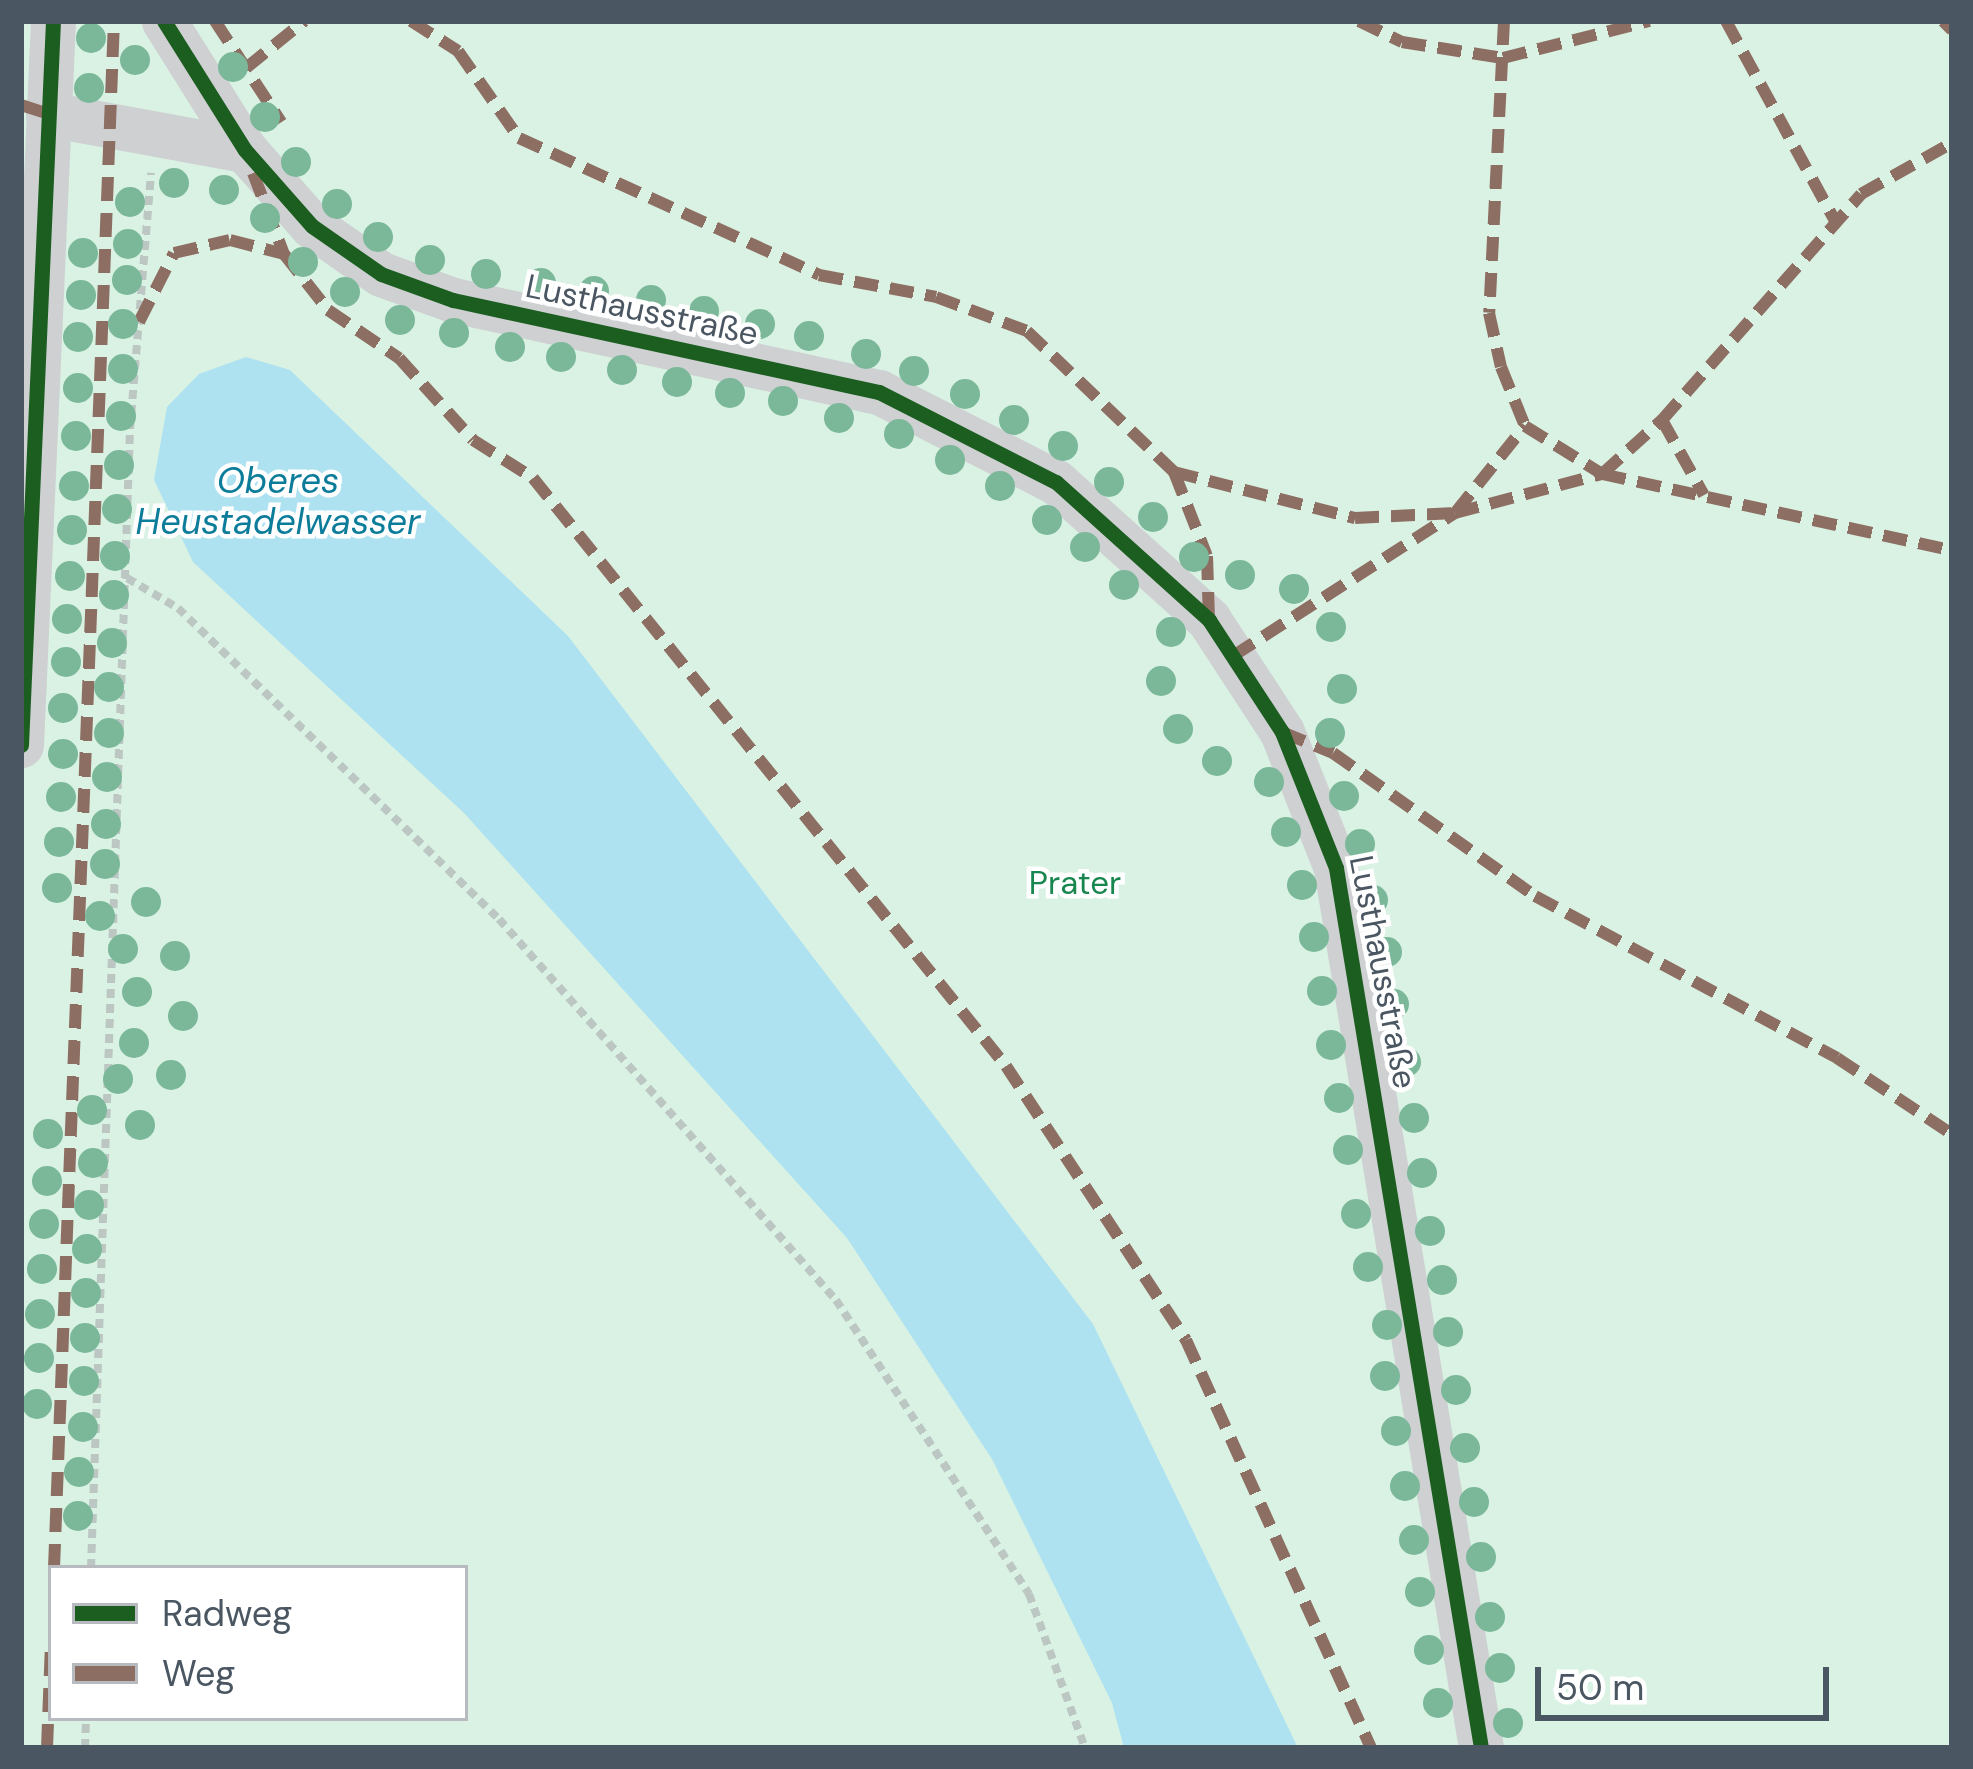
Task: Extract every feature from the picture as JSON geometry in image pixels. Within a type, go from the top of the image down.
[{"type":"street","points":[[21,745],[53,21]]},
{"type":"street","name":"Lusthausstraße","points":[[164,21],[245,150],[312,226],[381,274],[453,300],[879,392],[1056,482],[1209,620],[1282,732],[1336,868],[1481,1748]]},
{"type":"street","points":[[48,114],[245,150]]},
{"type":"path","points":[[91,1565],[127,578],[154,134]]},
{"type":"path","points":[[127,578],[178,608],[500,919],[836,1300],[1029,1594],[1085,1748]]},
{"type":"green space","name":"Prater","points":[[21,21],[1952,21],[1952,1748],[21,1748]]},
{"type":"water","name":"Oberes Heustadelwasser","points":[[246,357],[290,370],[568,636],[1093,1324],[1298,1748],[1124,1748],[1112,1703],[992,1459],[847,1238],[464,813],[193,562],[154,480],[167,407],[199,374]]},
{"type":"marked path","points":[[54,1565],[114,21]]},
{"type":"marked path","points":[[215,21],[281,122]]},
{"type":"marked path","points":[[246,68],[304,21]]},
{"type":"marked path","points":[[411,21],[458,51],[519,138],[819,275],[936,297],[1027,331],[1174,472],[1355,518],[1455,513],[1525,426]]},
{"type":"marked path","points":[[1359,21],[1402,42],[1503,58],[1649,21]]},
{"type":"marked path","points":[[1504,21],[1489,313],[1501,367],[1525,426],[1602,474],[1662,420],[1861,194],[1952,143]]},
{"type":"marked path","points":[[1726,21],[1835,221]]},
{"type":"marked path","points":[[1943,21],[1952,30]]},
{"type":"marked path","points":[[21,105],[48,114]]},
{"type":"marked path","points":[[253,173],[284,254],[328,310],[399,358],[473,440],[533,478],[1006,1066],[1186,1340],[1371,1748]]},
{"type":"marked path","points":[[139,322],[174,253],[230,240],[284,254]]},
{"type":"marked path","points":[[1662,420],[1704,495]]},
{"type":"marked path","points":[[1174,472],[1207,556],[1209,620]]},
{"type":"marked path","points":[[1233,656],[1455,513],[1602,474],[1952,550]]},
{"type":"marked path","points":[[1282,732],[1333,753],[1535,896],[1837,1058],[1952,1134]]},
{"type":"marked path","points":[[47,1748],[48,1721]]},
{"type":"cycle path","points":[[21,745],[53,21]]},
{"type":"cycle path","points":[[164,21],[245,150],[312,226],[381,274],[453,300],[879,392],[1056,482],[1209,620],[1282,732],[1336,868],[1481,1748]]}]
